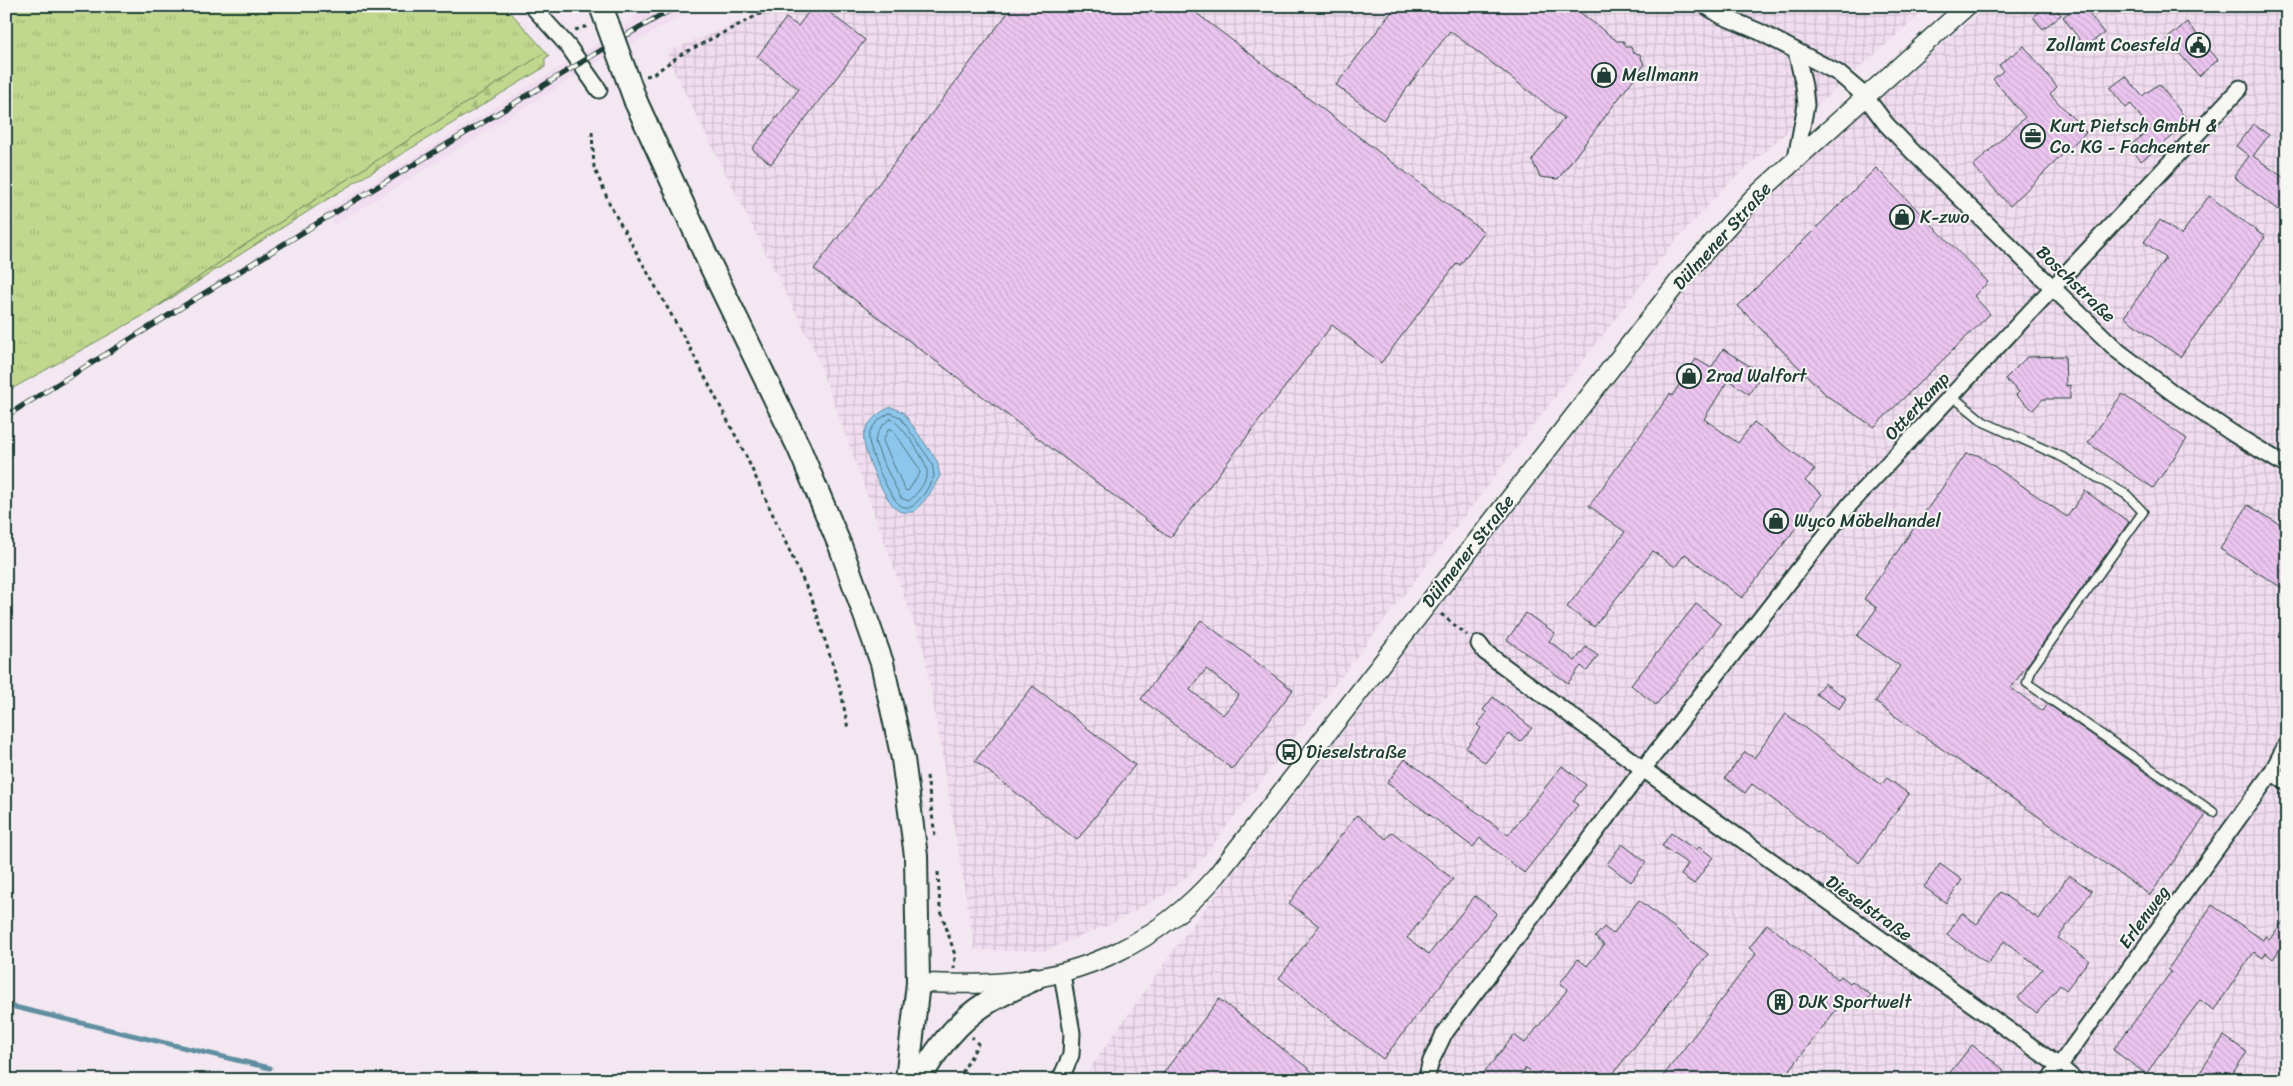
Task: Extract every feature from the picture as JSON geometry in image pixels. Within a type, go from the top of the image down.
[{"type":"main road","points":[[601,6],[636,102],[705,253],[806,465],[841,548],[882,663],[903,759],[916,856],[918,983],[907,1080]]},
{"type":"main road","points":[[919,1080],[947,1038],[961,1024],[985,1003],[1034,979]]},
{"type":"street","points":[[532,6],[568,46],[599,90]]},
{"type":"street","name":"Boschstraße","points":[[1706,6],[1720,15],[1760,32],[1838,73],[1865,96],[1886,124],[2118,351],[2232,433],[2287,466]]},
{"type":"street","name":"Dülmener Straße","points":[[918,983],[993,983],[1062,974],[1102,959],[1141,940],[1179,912],[1207,887],[1682,277],[1753,198],[1967,6]]},
{"type":"street","points":[[1796,51],[1806,105],[1796,158]]},
{"type":"street","name":"Otterkamp","points":[[1643,769],[1850,504],[2240,88]]},
{"type":"street","name":"Dieselstraße","points":[[1479,644],[1485,652],[1643,769],[2059,1066]]},
{"type":"street","name":"Erlenweg","points":[[2059,1066],[2272,772],[2287,743]]},
{"type":"street","points":[[1426,1080],[1431,1061],[1444,1034],[1643,769]]},
{"type":"street","points":[[2272,772],[2287,783]]},
{"type":"street","points":[[1060,1080],[1071,1055],[1072,1033],[1062,974]]},
{"type":"street","points":[[2049,1080],[2059,1066],[2075,1080]]},
{"type":"lane","points":[[1952,396],[1984,422],[2064,458],[2127,495],[2144,512],[2032,668],[2027,683],[2213,812]]},
{"type":"path","points":[[680,55],[775,6]]},
{"type":"path","points":[[592,132],[594,167],[611,207],[691,350],[745,454],[809,594],[830,652],[841,692],[848,729]]},
{"type":"path","points":[[1427,603],[1479,644]]},
{"type":"path","points":[[958,1080],[978,1044],[961,1024]]},
{"type":"shaded area","points":[[641,6],[700,6],[597,63],[335,225],[326,211],[583,53],[631,21]]},
{"type":"shaded area","points":[[778,6],[1929,6],[1726,186],[1671,246],[1191,873],[1164,895],[1111,924],[1044,951],[975,950],[924,650],[814,349],[671,65],[667,52]]},
{"type":"shaded area","points":[[1987,6],[2287,6],[2287,1080],[1082,1080],[1181,940],[1749,209]]},
{"type":"green space","points":[[6,6],[505,6],[546,52],[243,246],[148,313],[6,392]]},
{"type":"green space","points":[[546,52],[549,56],[545,58],[545,67],[326,200],[148,313],[243,246]]},
{"type":"water","points":[[891,407],[903,412],[937,461],[940,476],[929,495],[914,512],[899,511],[887,498],[875,475],[866,451],[864,434],[868,425],[878,414]]},
{"type":"building","points":[[813,6],[821,6],[865,40],[771,164],[752,149],[799,89],[757,57],[786,18],[798,26]]},
{"type":"building","points":[[1013,6],[1187,6],[1484,232],[1460,265],[1457,263],[1381,363],[1332,325],[1170,538],[814,269]]},
{"type":"building","points":[[1396,6],[1572,6],[1617,41],[1623,41],[1626,47],[1631,47],[1633,53],[1640,54],[1644,65],[1558,179],[1540,177],[1532,160],[1564,118],[1450,31],[1383,120],[1336,85]]},
{"type":"building","points":[[2047,6],[2054,6],[2061,15],[2043,29],[2033,17]]},
{"type":"building","points":[[2077,6],[2083,6],[2104,33],[2085,47],[2063,17]]},
{"type":"building","points":[[2187,22],[2218,60],[2199,76],[2167,39]]},
{"type":"building","points":[[2024,46],[2057,87],[2050,94],[2086,132],[2010,206],[1973,166],[2025,117],[1993,79],[2003,71],[1999,65]]},
{"type":"building","points":[[2126,76],[2142,96],[2159,84],[2187,120],[2174,130],[2177,133],[2141,161],[2129,146],[2150,130],[2131,104],[2126,108],[2110,88]]},
{"type":"building","points":[[2253,124],[2269,135],[2253,156],[2287,180],[2287,199],[2278,210],[2234,177],[2249,156],[2236,146]]},
{"type":"building","points":[[1876,168],[1988,282],[1974,296],[1990,314],[1874,427],[1827,396],[1738,306]]},
{"type":"building","points":[[2209,196],[2265,237],[2180,357],[2124,317],[2166,258],[2144,242],[2160,220],[2181,235]]},
{"type":"building","points":[[1723,349],[1762,374],[1749,394],[1728,380],[1704,419],[1738,443],[1754,422],[1815,469],[1805,481],[1822,494],[1742,598],[1685,554],[1675,567],[1653,551],[1594,627],[1567,607],[1625,532],[1589,506],[1670,394],[1672,396],[1696,359],[1711,368]]},
{"type":"building","points":[[2065,356],[2066,386],[2070,385],[2070,399],[2043,399],[2033,410],[2016,395],[2019,392],[2005,379],[2027,357]]},
{"type":"building","points":[[2122,394],[2187,439],[2153,488],[2088,443]]},
{"type":"building","points":[[1966,454],[1978,455],[2067,517],[2085,491],[2129,522],[2011,688],[2043,711],[2048,704],[2206,815],[2150,895],[1875,702],[1900,666],[1857,636],[1877,608],[1864,599]]},
{"type":"building","points":[[2248,505],[2287,529],[2287,591],[2220,549]]},
{"type":"building","points":[[1696,604],[1721,624],[1656,705],[1631,685]]},
{"type":"building","points":[[1526,613],[1555,633],[1549,641],[1575,661],[1586,647],[1598,656],[1587,671],[1581,666],[1568,683],[1507,640]]},
{"type":"building","points":[[1201,620],[1293,690],[1232,769],[1141,699]],"holes":[[[1206,669],[1239,695],[1223,715],[1190,690]]]},
{"type":"building","points":[[1824,683],[1846,698],[1839,709],[1816,694]]},
{"type":"building","points":[[1033,686],[1135,765],[1077,840],[975,761]]},
{"type":"building","points":[[1493,697],[1532,728],[1520,742],[1509,733],[1485,763],[1466,748],[1481,728],[1477,725],[1487,713],[1483,710]]},
{"type":"building","points":[[1786,714],[1881,785],[1887,778],[1909,794],[1859,863],[1752,784],[1745,793],[1725,778],[1745,752],[1754,758]]},
{"type":"building","points":[[1405,759],[1508,835],[1562,766],[1586,785],[1573,801],[1578,805],[1524,873],[1480,838],[1473,847],[1387,783]]},
{"type":"building","points":[[1357,815],[1386,839],[1392,832],[1453,879],[1407,938],[1429,954],[1475,896],[1497,913],[1383,1059],[1279,978],[1319,926],[1289,903]]},
{"type":"building","points":[[1671,833],[1696,850],[1699,847],[1713,857],[1694,884],[1681,875],[1688,864],[1662,846]]},
{"type":"building","points":[[1622,844],[1646,862],[1631,882],[1607,864]]},
{"type":"building","points":[[1940,864],[1962,880],[1946,903],[1924,887]]},
{"type":"building","points":[[2069,875],[2092,891],[2058,938],[2089,960],[2066,990],[2060,985],[2037,1013],[2018,998],[2042,969],[2004,941],[1988,964],[1947,935],[1962,913],[1977,924],[2000,892],[2039,919]]},
{"type":"building","points":[[1639,900],[1708,954],[1608,1080],[1541,1080],[1526,1068],[1517,1080],[1478,1080],[1514,1035],[1525,1043],[1568,989],[1560,983],[1578,959],[1587,966],[1604,945],[1595,937],[1604,927],[1613,934]]},
{"type":"building","points":[[2212,905],[2263,940],[2265,936],[2270,939],[2287,916],[2287,939],[2273,959],[2266,953],[2263,958],[2254,952],[2214,1010],[2200,1000],[2146,1074],[2113,1050],[2171,972],[2168,969]]},
{"type":"building","name":"DJK Sportwelt","points":[[1767,924],[1838,979],[1841,976],[1850,983],[1852,981],[1871,995],[1859,1010],[1849,1002],[1846,1005],[1842,1002],[1782,1080],[1660,1080],[1756,954],[1749,948]]},
{"type":"building","points":[[1219,999],[1323,1080],[1158,1080]]},
{"type":"building","points":[[2224,1036],[2247,1052],[2228,1080],[2195,1080]]},
{"type":"building","points":[[1972,1045],[2003,1069],[2003,1080],[1944,1080]]},
{"type":"waterway","points":[[6,1005],[270,1068]]},
{"type":"railway","points":[[6,416],[321,221],[677,6]]},
{"type":"place","name":"Zollamt Coesfeld","points":[[2198,45]]},
{"type":"place","name":"Mellmann","points":[[1604,75]]},
{"type":"place","name":"Kurt Pietsch GmbH & Co. KG - Fachcenter","points":[[2033,136]]},
{"type":"place","name":"K-zwo","points":[[1902,217]]},
{"type":"place","name":"2rad Walfort","points":[[1689,376]]},
{"type":"place","name":"Wyco Möbelhandel","points":[[1776,521]]},
{"type":"place","name":"Dieselstraße","points":[[1289,752]]},
{"type":"place","name":"DJK Sportwelt","points":[[1780,1002]]}]
